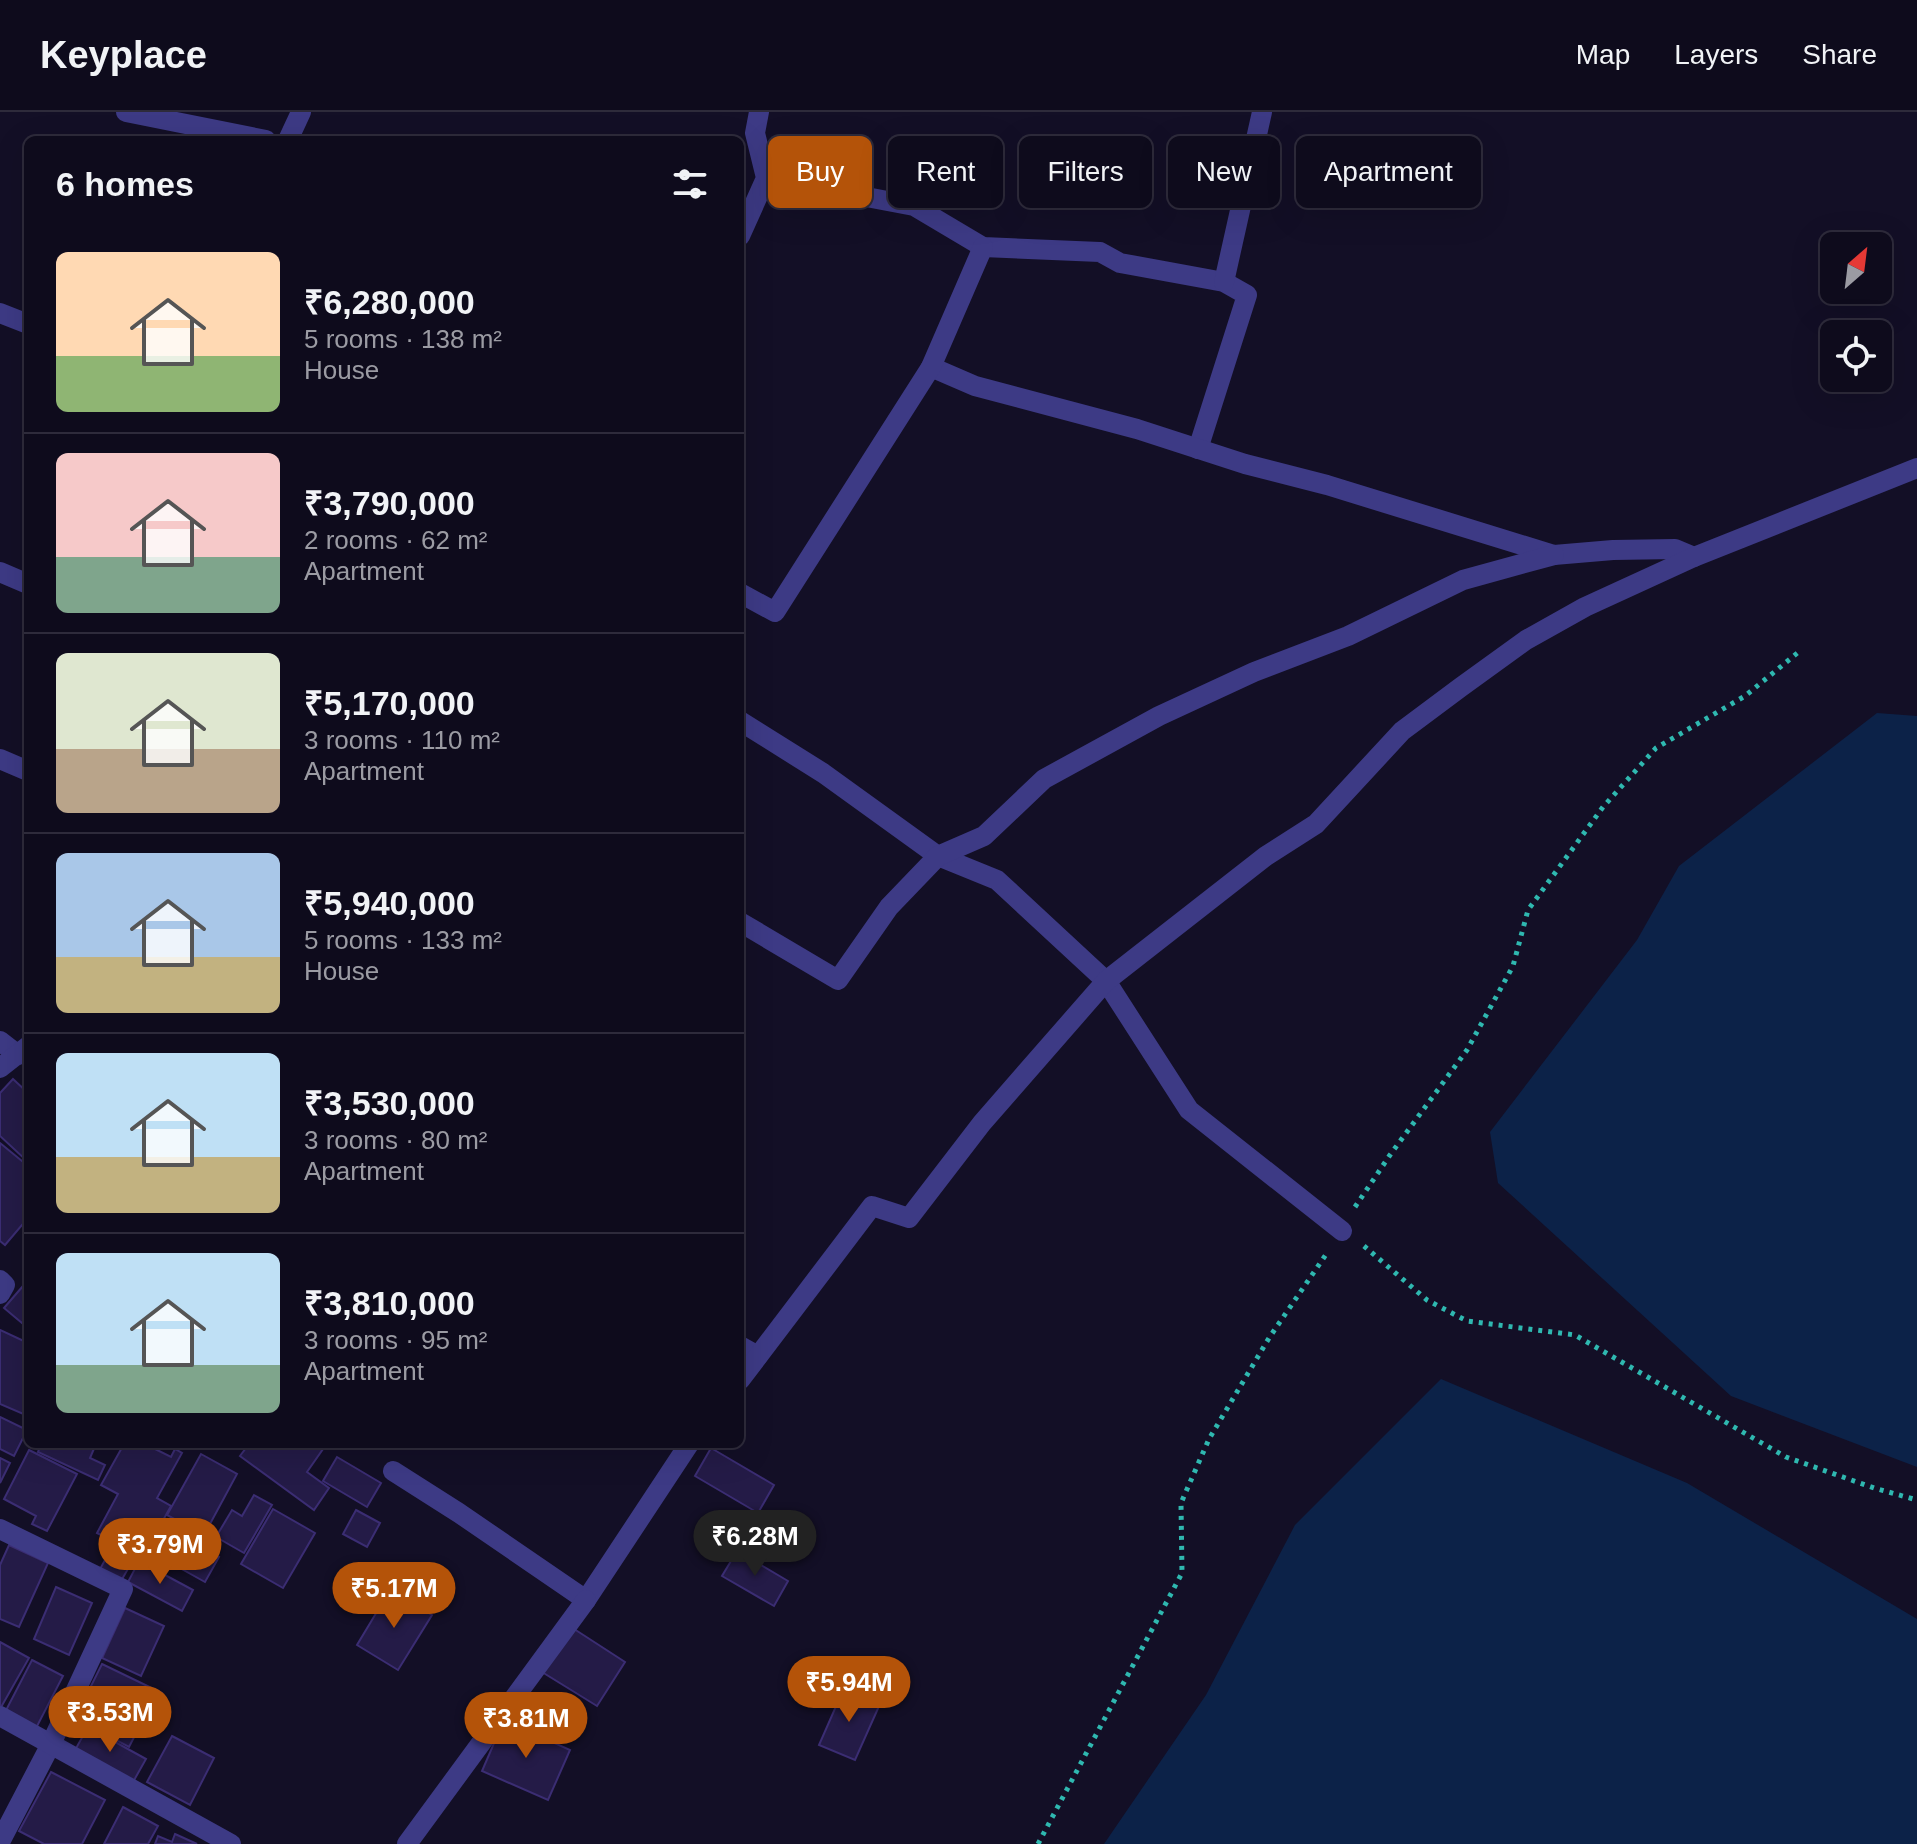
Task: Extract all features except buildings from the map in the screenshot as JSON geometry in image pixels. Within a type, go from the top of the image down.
[{"type":"street","points":[[126,112],[246,136]]},
{"type":"street","points":[[290,136],[301,112]]},
{"type":"street","points":[[744,227],[766,178],[755,133],[759,112]]},
{"type":"street","points":[[1224,282],[1262,112]]},
{"type":"street","points":[[766,178],[914,206],[983,247],[1100,252],[1120,263],[1224,282],[1247,295],[1198,449]]},
{"type":"street","points":[[744,595],[775,612],[931,367],[983,247]]},
{"type":"street","points":[[0,313],[24,322]]},
{"type":"street","points":[[931,367],[975,386],[1137,429],[1554,555]]},
{"type":"street","points":[[744,1375],[872,1206],[909,1218],[982,1123],[1106,981],[1266,856],[1316,824],[1402,731],[1526,640],[1585,607],[1694,557],[1917,468]]},
{"type":"street","points":[[744,924],[838,980],[889,907],[938,856],[984,836],[1044,779],[1159,716],[1254,672],[1348,636],[1463,580],[1554,555],[1675,549],[1694,557]]},
{"type":"street","points":[[0,572],[24,582]]},
{"type":"street","points":[[744,724],[823,773],[938,856],[997,880],[1106,981],[1189,1110],[1342,1231]]},
{"type":"street","points":[[0,759],[24,769]]},
{"type":"street","points":[[0,1041],[23,1050]]},
{"type":"street","points":[[0,1068],[23,1050]]},
{"type":"street","points":[[0,1280],[5,1285],[0,1294]]},
{"type":"street","points":[[744,1348],[758,1356]]},
{"type":"street","points":[[407,1844],[586,1600],[686,1448]]},
{"type":"street","points":[[393,1471],[586,1600]]},
{"type":"street","points":[[0,1529],[123,1589],[51,1744],[0,1842]]},
{"type":"street","points":[[0,1716],[231,1844]]},
{"type":"path","points":[[1038,1844],[1182,1573],[1181,1503],[1209,1439],[1269,1338],[1342,1231],[1374,1177],[1467,1050],[1513,966],[1528,910],[1603,807],[1656,748],[1745,696],[1801,650]]},
{"type":"path","points":[[1342,1231],[1383,1260],[1427,1300],[1467,1321],[1575,1335],[1786,1457],[1917,1500]]},
{"type":"water","points":[[1877,713],[1917,716],[1917,1467],[1731,1396],[1498,1183],[1490,1132],[1637,940],[1679,866]]},
{"type":"water","points":[[1441,1379],[1687,1483],[1917,1619],[1917,1844],[1104,1844],[1206,1695],[1295,1525]]}]
